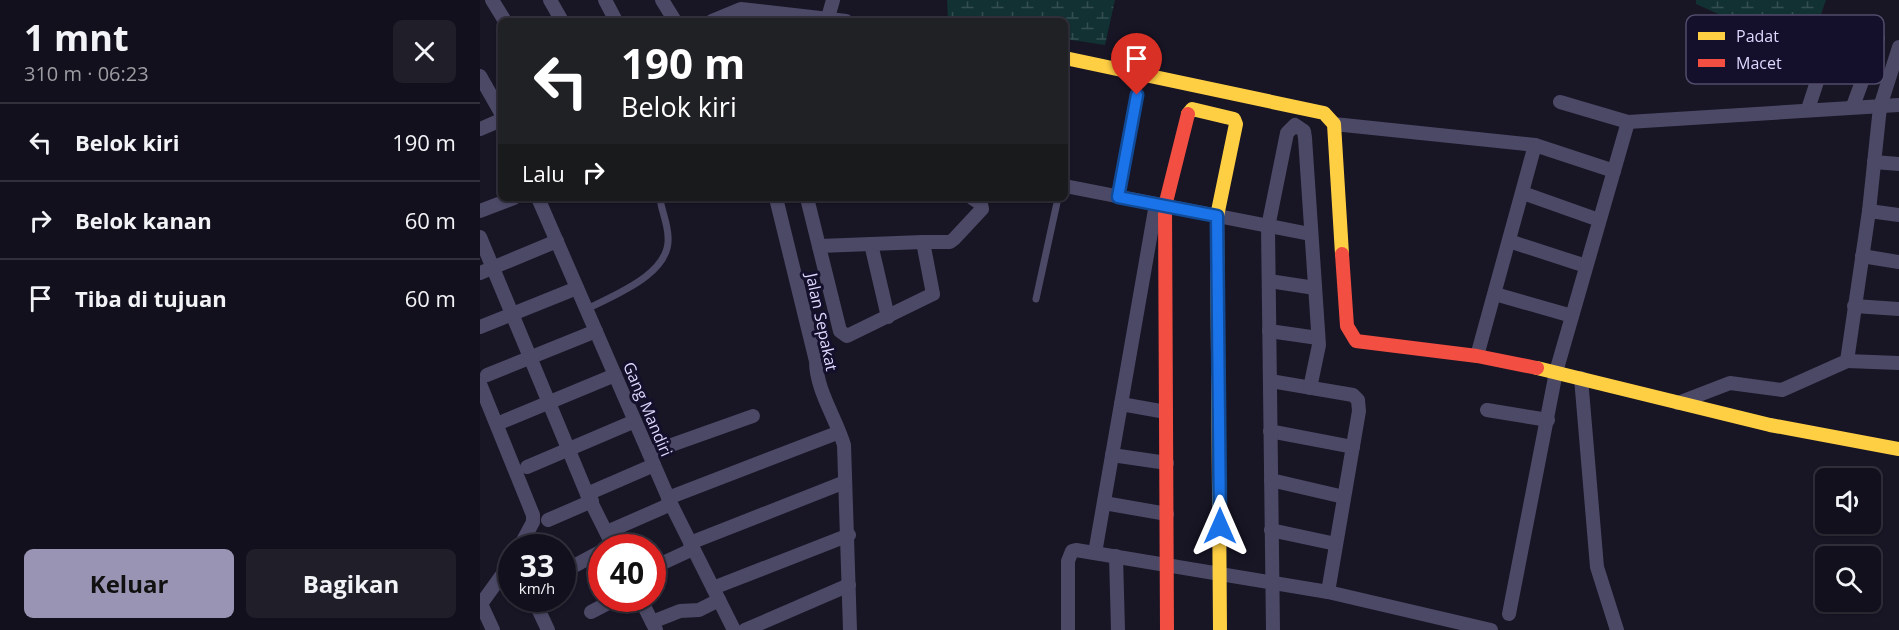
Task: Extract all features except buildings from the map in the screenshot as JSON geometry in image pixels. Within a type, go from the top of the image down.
[{"type":"street","points":[[492,0],[503,18]]},
{"type":"street","points":[[550,0],[560,18]]},
{"type":"street","points":[[604,0],[614,18]]},
{"type":"street","points":[[662,0],[673,18]]},
{"type":"street","points":[[827,18],[833,0]]},
{"type":"street","points":[[719,18],[735,11],[806,18]]},
{"type":"street","points":[[1847,361],[1869,211],[1880,106],[1899,47]]},
{"type":"street","points":[[1068,59],[1324,113],[1334,124],[1350,334],[1356,341],[1477,356],[1556,372],[1770,425],[1899,449]]},
{"type":"street","points":[[480,76],[498,108]]},
{"type":"street","points":[[1808,109],[1816,84]]},
{"type":"street","points":[[1853,106],[1861,84]]},
{"type":"street","points":[[1560,102],[1628,122],[1853,106],[1899,105]]},
{"type":"street","points":[[1095,553],[1121,404],[1161,205],[1188,113],[1196,109],[1234,119],[1236,124],[1217,216],[1220,630]]},
{"type":"street","points":[[480,129],[498,121]]},
{"type":"street","points":[[1509,614],[1556,372],[1628,122]]},
{"type":"street","points":[[1334,124],[1535,145],[1614,171]]},
{"type":"street","points":[[1273,630],[1268,226],[1287,133],[1295,125],[1304,131],[1305,138],[1318,338],[1310,387]]},
{"type":"street","points":[[1477,356],[1535,145]]},
{"type":"street","points":[[1874,162],[1899,164]]},
{"type":"street","points":[[1068,187],[1310,234]]},
{"type":"street","points":[[1522,193],[1599,220]]},
{"type":"street","points":[[480,211],[506,201]]},
{"type":"street","name":"Gang Mandiri","points":[[539,201],[670,501],[734,630]]},
{"type":"street","name":"Jalan Sepakat","points":[[777,201],[816,361],[817,380],[833,414],[837,433],[844,445],[849,535],[850,630]]},
{"type":"street","points":[[808,201],[843,335],[847,336],[933,294],[923,242]]},
{"type":"street","points":[[819,246],[950,242],[982,209],[981,204],[976,201]]},
{"type":"street","points":[[1161,205],[1167,463],[1167,630]]},
{"type":"street","points":[[1869,211],[1899,215]]},
{"type":"street","points":[[480,237],[486,270],[512,313],[590,498],[607,532],[670,501],[837,433]]},
{"type":"street","points":[[486,270],[557,241]]},
{"type":"street","points":[[1509,241],[1586,266]]},
{"type":"street","points":[[871,244],[888,316]]},
{"type":"street","points":[[1862,256],[1899,262]]},
{"type":"street","points":[[1269,281],[1315,288]]},
{"type":"street","points":[[480,327],[577,288]]},
{"type":"street","points":[[1495,294],[1572,316]]},
{"type":"street","points":[[1854,306],[1899,309]]},
{"type":"street","points":[[527,534],[533,522],[530,505],[484,379],[596,331]]},
{"type":"street","points":[[1269,331],[1318,338]]},
{"type":"street","points":[[1678,403],[1730,383],[1782,390],[1847,361],[1899,363]]},
{"type":"street","points":[[504,421],[615,375]]},
{"type":"street","points":[[1581,378],[1597,567],[1617,630]]},
{"type":"street","points":[[1270,381],[1353,395],[1358,400],[1359,411],[1328,592]]},
{"type":"street","points":[[1121,404],[1166,412]]},
{"type":"street","points":[[1487,410],[1548,420]]},
{"type":"street","points":[[548,520],[590,498],[651,459],[753,416]]},
{"type":"street","points":[[527,467],[635,421]]},
{"type":"street","points":[[1270,431],[1353,447]]},
{"type":"street","points":[[1112,455],[1167,463]]},
{"type":"street","points":[[1271,480],[1344,496]]},
{"type":"street","points":[[666,560],[692,546],[845,482]]},
{"type":"street","points":[[1104,503],[1167,514]]},
{"type":"street","points":[[1272,530],[1336,544]]},
{"type":"street","points":[[647,612],[654,626],[680,611],[699,610],[716,594],[849,535]]},
{"type":"street","points":[[1068,630],[1070,555],[1076,550],[1328,592],[1491,630]]},
{"type":"street","points":[[1116,556],[1118,630]]},
{"type":"street","points":[[493,630],[480,604],[498,580]]},
{"type":"street","points":[[745,630],[849,585]]},
{"type":"street","points":[[540,612],[548,630]]},
{"type":"lane","points":[[1118,197],[1137,95]]},
{"type":"lane","points":[[1036,299],[1057,201]]},
{"type":"lane","points":[[587,309],[643,280],[658,264],[666,251],[669,238],[661,204]]},
{"type":"green space","points":[[947,0],[1115,0],[1105,45],[1068,39],[1068,18],[948,18]]},
{"type":"green space","points":[[1696,0],[1826,0],[1821,15],[1720,15],[1696,4]]},
{"type":"traffic: slow","points":[[1068,59],[1324,113],[1334,124],[1342,254]]},
{"type":"traffic: slow","points":[[1188,114],[1192,109],[1234,119],[1236,124],[1217,216],[1220,630]]},
{"type":"traffic: slow","points":[[1537,368],[1770,425],[1899,449]]},
{"type":"traffic: jam","points":[[1167,630],[1165,206],[1188,114]]},
{"type":"traffic: jam","points":[[1342,254],[1347,326],[1356,341],[1477,356],[1537,368]]},
{"type":"route","points":[[1137,95],[1118,197],[1217,216],[1220,526]]}]
